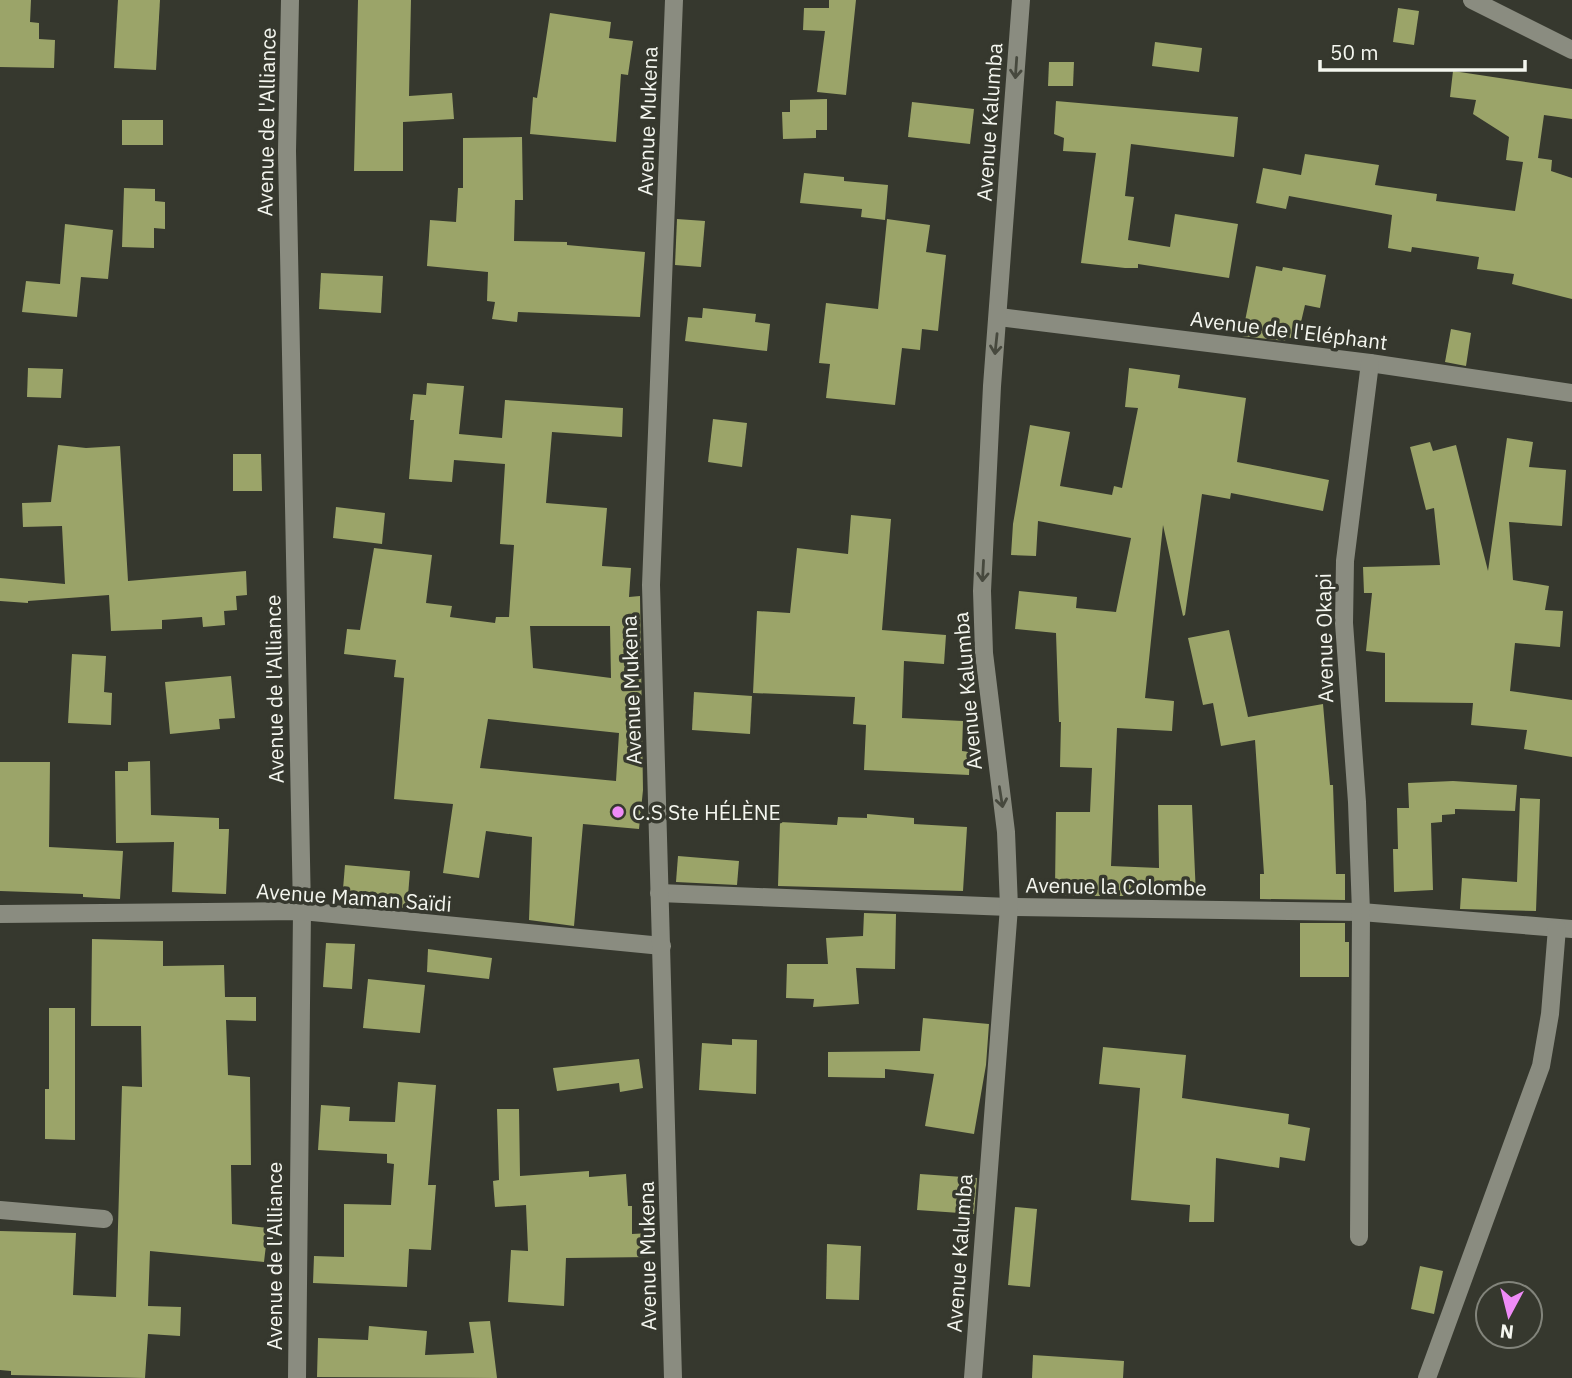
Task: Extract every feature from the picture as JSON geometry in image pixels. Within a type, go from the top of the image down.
[{"type":"street","name":"Avenue de l'Alliance","points":[[290,0],[287,151],[302,911],[297,1378]]},
{"type":"street","name":"Avenue Mukena","points":[[673,1378],[651,585],[674,0]]},
{"type":"street","name":"Avenue Kalumba","points":[[973,1378],[1009,907],[1006,832],[982,617],[992,386],[1021,0]]},
{"type":"street","points":[[1472,0],[1572,50]]},
{"type":"street","name":"Avenue de l'Eléphant","points":[[999,317],[1370,363],[1572,393]]},
{"type":"street","name":"Avenue Okapi","points":[[1359,1237],[1361,912],[1357,802],[1346,677],[1344,611],[1345,561],[1370,363]]},
{"type":"street","name":"Avenue la Colombe","points":[[659,893],[1009,907],[1361,912],[1564,928]]},
{"type":"street","name":"Avenue Maman Saïdi","points":[[0,914],[302,911],[662,946]]},
{"type":"street","points":[[1427,1378],[1541,1066],[1564,928]]},
{"type":"street","points":[[0,1210],[104,1219]]},
{"type":"building","points":[[0,0],[31,0],[30,22],[39,23],[39,39],[55,40],[54,68],[0,67]]},
{"type":"building","points":[[118,0],[160,0],[156,70],[114,68]]},
{"type":"building","points":[[358,0],[411,0],[409,96],[452,93],[454,119],[403,122],[403,171],[354,171]]},
{"type":"building","points":[[829,0],[856,0],[846,95],[817,92],[825,31],[803,30],[804,8],[829,8]]},
{"type":"building","points":[[1398,8],[1419,11],[1414,45],[1393,42]]},
{"type":"building","points":[[550,13],[611,22],[609,38],[633,41],[628,75],[621,74],[616,142],[530,134],[533,97],[537,98]]},
{"type":"building","points":[[1155,42],[1202,48],[1199,72],[1152,66]]},
{"type":"building","points":[[1049,62],[1074,62],[1073,86],[1048,86]]},
{"type":"building","points":[[1453,71],[1572,89],[1572,119],[1544,115],[1538,158],[1552,160],[1551,171],[1572,178],[1572,299],[1512,284],[1514,274],[1477,269],[1479,257],[1412,247],[1411,252],[1388,248],[1392,215],[1289,196],[1286,209],[1256,203],[1263,168],[1301,175],[1305,154],[1379,165],[1375,185],[1437,194],[1436,201],[1515,211],[1523,162],[1506,160],[1509,137],[1473,114],[1476,100],[1450,97]]},
{"type":"building","points":[[827,99],[827,130],[816,130],[816,138],[783,139],[782,112],[790,112],[790,100]]},
{"type":"building","points":[[1056,101],[1238,117],[1234,157],[1131,144],[1125,196],[1134,197],[1128,240],[1170,247],[1175,214],[1238,224],[1229,278],[1138,264],[1138,268],[1125,268],[1081,263],[1096,153],[1063,151],[1064,138],[1054,134]]},
{"type":"building","points":[[912,102],[974,109],[970,144],[908,137]]},
{"type":"building","points":[[122,120],[163,120],[163,145],[122,145]]},
{"type":"building","points":[[522,137],[523,200],[515,200],[514,241],[567,242],[567,245],[645,252],[640,317],[518,312],[517,322],[492,319],[495,302],[487,301],[488,272],[427,266],[430,220],[456,222],[458,188],[463,188],[463,138]]},
{"type":"building","points":[[804,173],[844,177],[844,181],[888,185],[885,220],[861,217],[862,209],[800,203]]},
{"type":"building","points":[[124,188],[155,189],[155,201],[165,202],[165,229],[154,228],[154,248],[122,247]]},
{"type":"building","points":[[677,219],[705,221],[701,267],[675,265]]},
{"type":"building","points":[[887,219],[930,225],[926,252],[946,255],[938,331],[922,329],[920,350],[902,348],[895,405],[826,398],[830,364],[819,363],[826,303],[878,309]]},
{"type":"building","points":[[65,224],[113,230],[108,279],[81,277],[77,317],[22,312],[26,281],[60,284]]},
{"type":"building","points":[[1256,266],[1282,271],[1283,267],[1326,275],[1320,308],[1305,305],[1297,339],[1286,337],[1285,341],[1242,336]]},
{"type":"building","points":[[321,273],[383,276],[381,313],[319,309]]},
{"type":"building","points":[[703,308],[756,314],[755,322],[770,324],[767,351],[685,341],[688,317],[702,318]]},
{"type":"building","points":[[1451,329],[1471,333],[1466,366],[1445,362]]},
{"type":"building","points":[[28,368],[63,369],[61,398],[27,397]]},
{"type":"building","points":[[1129,368],[1180,375],[1178,388],[1246,398],[1237,462],[1329,480],[1323,511],[1231,493],[1230,499],[1202,494],[1183,616],[1163,525],[1145,698],[1174,701],[1172,731],[1117,728],[1111,866],[1159,868],[1158,805],[1192,805],[1196,896],[1061,896],[1060,887],[1055,887],[1056,812],[1090,812],[1092,768],[1060,767],[1061,722],[1056,633],[1015,629],[1019,591],[1077,597],[1076,608],[1116,612],[1131,538],[1038,521],[1036,556],[1011,555],[1013,524],[1030,425],[1070,432],[1060,486],[1112,495],[1114,486],[1122,488],[1138,408],[1125,407]]},
{"type":"building","points":[[427,383],[464,386],[459,434],[502,438],[505,400],[623,408],[622,437],[552,432],[546,503],[607,508],[602,566],[631,568],[629,597],[640,596],[643,790],[639,829],[583,824],[574,926],[529,920],[532,837],[486,831],[479,878],[443,873],[453,804],[394,799],[404,678],[394,677],[396,660],[344,654],[347,629],[360,630],[374,548],[432,555],[426,603],[452,606],[450,617],[495,623],[496,617],[509,617],[514,545],[500,544],[505,464],[454,460],[452,482],[409,479],[414,420],[410,420],[413,394],[426,395]],"holes":[[[530,626],[610,626],[611,678],[533,668]],[[488,719],[619,733],[616,781],[480,768]]]},
{"type":"building","points":[[713,419],[747,423],[742,467],[708,462]]},
{"type":"building","points":[[1507,438],[1533,442],[1529,467],[1566,470],[1562,526],[1509,522],[1513,580],[1549,586],[1545,610],[1563,611],[1560,647],[1515,643],[1510,691],[1572,700],[1572,757],[1524,749],[1527,730],[1471,725],[1473,703],[1385,702],[1385,653],[1366,651],[1372,593],[1364,593],[1363,567],[1440,565],[1434,508],[1426,510],[1410,447],[1430,442],[1433,451],[1456,445],[1488,571]]},
{"type":"building","points":[[58,445],[86,448],[120,446],[128,581],[246,571],[247,595],[236,596],[237,610],[224,611],[225,625],[203,627],[202,617],[162,620],[162,629],[111,631],[109,595],[28,603],[0,601],[0,578],[65,584],[62,526],[23,527],[22,503],[51,502]]},
{"type":"building","points":[[233,454],[261,454],[262,491],[233,491]]},
{"type":"building","points":[[336,507],[385,513],[382,544],[333,538]]},
{"type":"building","points":[[851,515],[891,519],[882,630],[946,635],[944,664],[904,661],[902,718],[963,721],[962,751],[970,752],[969,775],[864,770],[866,725],[853,724],[855,697],[753,693],[757,611],[790,613],[797,548],[848,554]]},
{"type":"building","points":[[1229,630],[1248,717],[1323,704],[1330,785],[1333,785],[1336,874],[1345,874],[1345,900],[1260,899],[1260,874],[1264,874],[1255,740],[1221,746],[1213,703],[1203,705],[1188,638]]},
{"type":"building","points":[[72,654],[106,656],[104,692],[112,693],[111,725],[68,723]]},
{"type":"building","points":[[231,676],[235,718],[219,719],[220,729],[170,734],[165,682]]},
{"type":"building","points":[[694,692],[752,696],[750,734],[692,730]]},
{"type":"building","points":[[150,761],[151,815],[219,818],[219,829],[229,829],[226,894],[172,892],[174,842],[116,843],[115,771],[128,771],[128,762]]},
{"type":"building","points":[[0,762],[50,762],[49,847],[123,851],[120,899],[83,897],[83,894],[0,891]]},
{"type":"building","points":[[1453,781],[1517,785],[1515,811],[1455,809],[1455,814],[1442,815],[1442,822],[1431,823],[1433,890],[1394,892],[1393,849],[1398,849],[1397,808],[1409,808],[1408,783]]},
{"type":"building","points":[[1520,798],[1540,799],[1536,911],[1460,909],[1462,878],[1517,882]]},
{"type":"building","points":[[867,814],[914,818],[914,824],[967,827],[963,891],[778,886],[780,822],[837,825],[838,817],[867,818]]},
{"type":"building","points":[[678,856],[739,861],[737,885],[676,882]]},
{"type":"building","points":[[345,865],[410,871],[407,908],[342,901]]},
{"type":"building","points":[[864,913],[896,914],[895,969],[856,968],[859,1004],[813,1007],[814,999],[786,998],[787,964],[828,964],[826,938],[863,936]]},
{"type":"building","points":[[1300,923],[1345,923],[1345,942],[1349,942],[1349,977],[1300,977]]},
{"type":"building","points":[[92,939],[163,941],[163,966],[224,965],[225,997],[256,997],[256,1021],[226,1020],[228,1075],[250,1077],[251,1165],[231,1165],[232,1224],[268,1228],[264,1262],[150,1251],[148,1306],[181,1307],[180,1336],[148,1334],[145,1378],[11,1375],[11,1371],[0,1370],[0,1231],[76,1233],[73,1295],[116,1297],[122,1086],[142,1087],[141,1026],[91,1026]]},
{"type":"building","points":[[326,943],[355,944],[352,989],[323,987]]},
{"type":"building","points":[[428,949],[492,958],[489,979],[427,972]]},
{"type":"building","points":[[368,979],[425,985],[420,1033],[363,1028]]},
{"type":"building","points":[[49,1008],[75,1008],[75,1140],[45,1139],[45,1089],[49,1089]]},
{"type":"building","points":[[923,1018],[989,1024],[986,1065],[974,1134],[925,1126],[934,1074],[885,1069],[885,1078],[828,1077],[828,1052],[920,1051]]},
{"type":"building","points":[[732,1039],[757,1040],[756,1094],[699,1090],[702,1043],[732,1045]]},
{"type":"building","points":[[1103,1047],[1186,1055],[1182,1098],[1289,1114],[1288,1124],[1310,1128],[1305,1161],[1280,1157],[1279,1168],[1216,1158],[1214,1222],[1189,1222],[1190,1205],[1131,1200],[1140,1088],[1099,1084]]},
{"type":"building","points":[[639,1059],[643,1088],[620,1092],[619,1083],[557,1091],[553,1068]]},
{"type":"building","points":[[398,1082],[436,1085],[428,1185],[436,1185],[431,1250],[409,1249],[407,1287],[313,1283],[314,1256],[344,1257],[344,1204],[391,1205],[394,1164],[387,1163],[387,1154],[318,1150],[321,1105],[350,1107],[349,1121],[395,1122]]},
{"type":"building","points":[[497,1109],[519,1109],[520,1176],[589,1171],[589,1177],[626,1174],[628,1206],[632,1206],[632,1234],[651,1233],[651,1257],[566,1258],[564,1306],[508,1302],[511,1250],[528,1251],[526,1205],[495,1207],[493,1181],[499,1180]]},
{"type":"building","points":[[920,1174],[977,1178],[974,1214],[917,1210]]},
{"type":"building","points":[[1015,1207],[1037,1209],[1030,1287],[1008,1285]]},
{"type":"building","points":[[827,1244],[861,1246],[859,1300],[826,1299]]},
{"type":"building","points":[[1420,1266],[1443,1271],[1434,1314],[1411,1309]]},
{"type":"building","points":[[490,1321],[497,1378],[317,1377],[318,1338],[368,1340],[369,1326],[427,1331],[425,1355],[474,1353],[469,1322]]},
{"type":"building","points":[[1033,1355],[1124,1361],[1123,1378],[1032,1378]]},
{"type":"place","name":"C.S Ste HÉLÈNE","points":[[618,812]]}]
